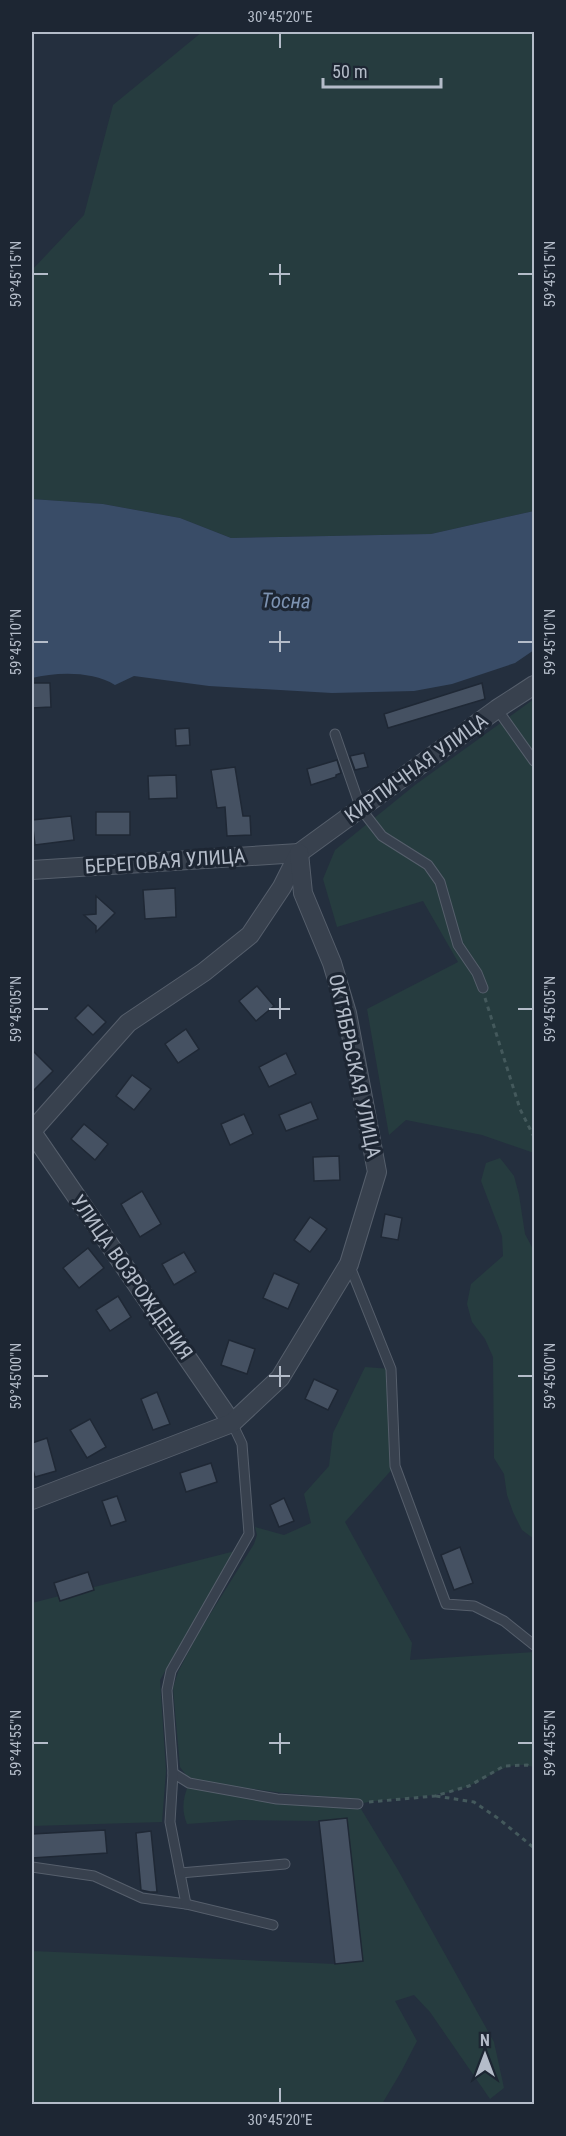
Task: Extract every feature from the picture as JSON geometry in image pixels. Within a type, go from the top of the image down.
[{"type":"street","name":"КИРПИЧНАЯ УЛИЦА","points":[[299,853],[497,709],[534,685]]},
{"type":"street","name":"БЕРЕГОВАЯ УЛИЦА","points":[[32,870],[299,853]]},
{"type":"street","points":[[32,1131],[128,1023],[204,972],[250,935],[282,887],[299,853]]},
{"type":"street","name":"ОКТЯБРЬСКАЯ УЛИЦА","points":[[32,1500],[232,1423],[280,1378],[349,1264],[378,1172],[346,1013],[332,963],[303,893],[299,853]]},
{"type":"street","name":"УЛИЦА ВОЗРОЖДЕНИЯ","points":[[32,1131],[232,1423]]},
{"type":"lane","points":[[497,709],[534,761]]},
{"type":"lane","points":[[335,734],[361,809],[382,836],[428,865],[440,882],[458,945],[477,973],[483,988]]},
{"type":"lane","points":[[349,1264],[391,1369],[395,1466],[446,1604],[474,1606],[504,1621],[534,1645]]},
{"type":"lane","points":[[186,1904],[170,1822],[173,1773],[166,1690],[171,1671],[249,1534],[242,1444],[232,1423]]},
{"type":"lane","points":[[173,1773],[189,1783],[277,1798],[358,1804]]},
{"type":"lane","points":[[180,1873],[285,1864]]},
{"type":"lane","points":[[32,1867],[94,1876],[142,1898],[186,1904],[273,1925]]},
{"type":"path","points":[[483,988],[485,1002],[520,1109],[534,1137]]},
{"type":"path","points":[[358,1804],[435,1796],[469,1786],[504,1766],[534,1767]]},
{"type":"path","points":[[435,1796],[474,1802],[534,1848]]},
{"type":"green space","points":[[202,32],[534,32],[534,511],[431,534],[231,538],[180,518],[103,504],[32,499],[32,270],[84,215],[113,105]]},
{"type":"green space","points":[[534,699],[534,1153],[482,1135],[406,1120],[389,1135],[367,1009],[458,962],[423,901],[337,927],[323,879],[335,850],[415,785]]},
{"type":"green space","points":[[500,1158],[514,1176],[525,1234],[534,1251],[534,1539],[522,1530],[513,1512],[507,1495],[504,1474],[494,1458],[493,1357],[485,1339],[472,1322],[467,1304],[471,1284],[503,1256],[502,1236],[481,1181],[486,1163]]},
{"type":"green space","points":[[365,1367],[391,1369],[395,1466],[345,1522],[412,1643],[410,1660],[534,1652],[534,1767],[515,1765],[507,1767],[469,1786],[442,1794],[358,1804],[398,1870],[494,2042],[504,2088],[490,2099],[430,2012],[414,1995],[395,2001],[417,2041],[382,2104],[32,2104],[32,1951],[335,1964],[363,1961],[347,1818],[319,1821],[240,1820],[187,1824],[183,1808],[189,1783],[277,1799],[357,1803],[355,1799],[283,1793],[197,1781],[186,1775],[180,1767],[173,1688],[178,1672],[199,1632],[254,1544],[257,1535],[255,1527],[284,1535],[311,1523],[304,1494],[329,1466],[333,1433]]},
{"type":"green space","points":[[235,1551],[160,1680],[166,1771],[162,1822],[32,1826],[32,1603]]},
{"type":"water","name":"Тосна","points":[[32,499],[103,504],[180,518],[231,538],[431,534],[534,511],[534,650],[515,663],[452,684],[414,691],[332,693],[209,686],[134,676],[115,685],[96,677],[74,674],[32,678]]},
{"type":"building","points":[[32,683],[50,683],[51,707],[32,708]]},
{"type":"building","points":[[482,683],[485,699],[388,728],[384,714]]},
{"type":"building","points":[[189,728],[190,745],[176,746],[175,729]]},
{"type":"building","points":[[364,753],[368,767],[355,770],[350,756]]},
{"type":"building","points":[[337,760],[341,773],[336,777],[311,785],[307,769]]},
{"type":"building","points":[[235,767],[243,816],[250,816],[251,835],[227,836],[225,807],[217,808],[211,770]]},
{"type":"building","points":[[176,775],[177,798],[149,799],[148,776]]},
{"type":"building","points":[[96,812],[130,812],[130,835],[96,835]]},
{"type":"building","points":[[71,816],[74,840],[35,845],[32,820]]},
{"type":"building","points":[[175,888],[176,917],[145,919],[143,890]]},
{"type":"building","points":[[96,896],[115,913],[96,932],[96,926],[84,915],[96,914]]},
{"type":"building","points":[[257,986],[274,1006],[256,1021],[239,1001]]},
{"type":"building","points":[[88,1005],[106,1022],[93,1035],[75,1018]]},
{"type":"building","points":[[186,1029],[199,1049],[178,1063],[165,1044]]},
{"type":"building","points":[[32,1050],[53,1071],[32,1092]]},
{"type":"building","points":[[286,1053],[296,1074],[269,1087],[259,1067]]},
{"type":"building","points":[[132,1075],[151,1089],[134,1110],[116,1096]]},
{"type":"building","points":[[311,1102],[318,1119],[286,1131],[279,1115]]},
{"type":"building","points":[[244,1114],[253,1134],[230,1145],[221,1124]]},
{"type":"building","points":[[84,1124],[108,1144],[95,1160],[71,1139]]},
{"type":"building","points":[[339,1156],[340,1180],[314,1181],[313,1157]]},
{"type":"building","points":[[142,1191],[161,1224],[140,1237],[121,1204]]},
{"type":"building","points":[[385,1214],[402,1218],[398,1240],[381,1237]]},
{"type":"building","points":[[310,1217],[327,1229],[310,1252],[294,1240]]},
{"type":"building","points":[[88,1248],[104,1268],[79,1288],[63,1268]]},
{"type":"building","points":[[184,1252],[196,1272],[174,1285],[162,1264]]},
{"type":"building","points":[[274,1273],[299,1284],[288,1309],[263,1298]]},
{"type":"building","points":[[118,1296],[131,1317],[110,1331],[96,1310]]},
{"type":"building","points":[[229,1340],[255,1349],[247,1374],[221,1365]]},
{"type":"building","points":[[314,1379],[338,1390],[328,1410],[305,1399]]},
{"type":"building","points":[[157,1392],[170,1424],[153,1430],[141,1399]]},
{"type":"building","points":[[90,1419],[106,1447],[87,1458],[70,1430]]},
{"type":"building","points":[[47,1438],[56,1471],[35,1477],[32,1466],[32,1443]]},
{"type":"building","points":[[211,1463],[217,1482],[186,1492],[180,1473]]},
{"type":"building","points":[[117,1496],[126,1521],[111,1526],[102,1501]]},
{"type":"building","points":[[284,1498],[294,1521],[279,1527],[270,1505]]},
{"type":"building","points":[[460,1547],[473,1583],[454,1590],[441,1555]]},
{"type":"building","points":[[88,1572],[94,1590],[60,1601],[54,1583]]},
{"type":"building","points":[[347,1818],[363,1961],[335,1964],[319,1821]]},
{"type":"building","points":[[105,1830],[107,1853],[32,1858],[32,1834]]},
{"type":"building","points":[[151,1831],[157,1892],[141,1890],[136,1833]]}]
